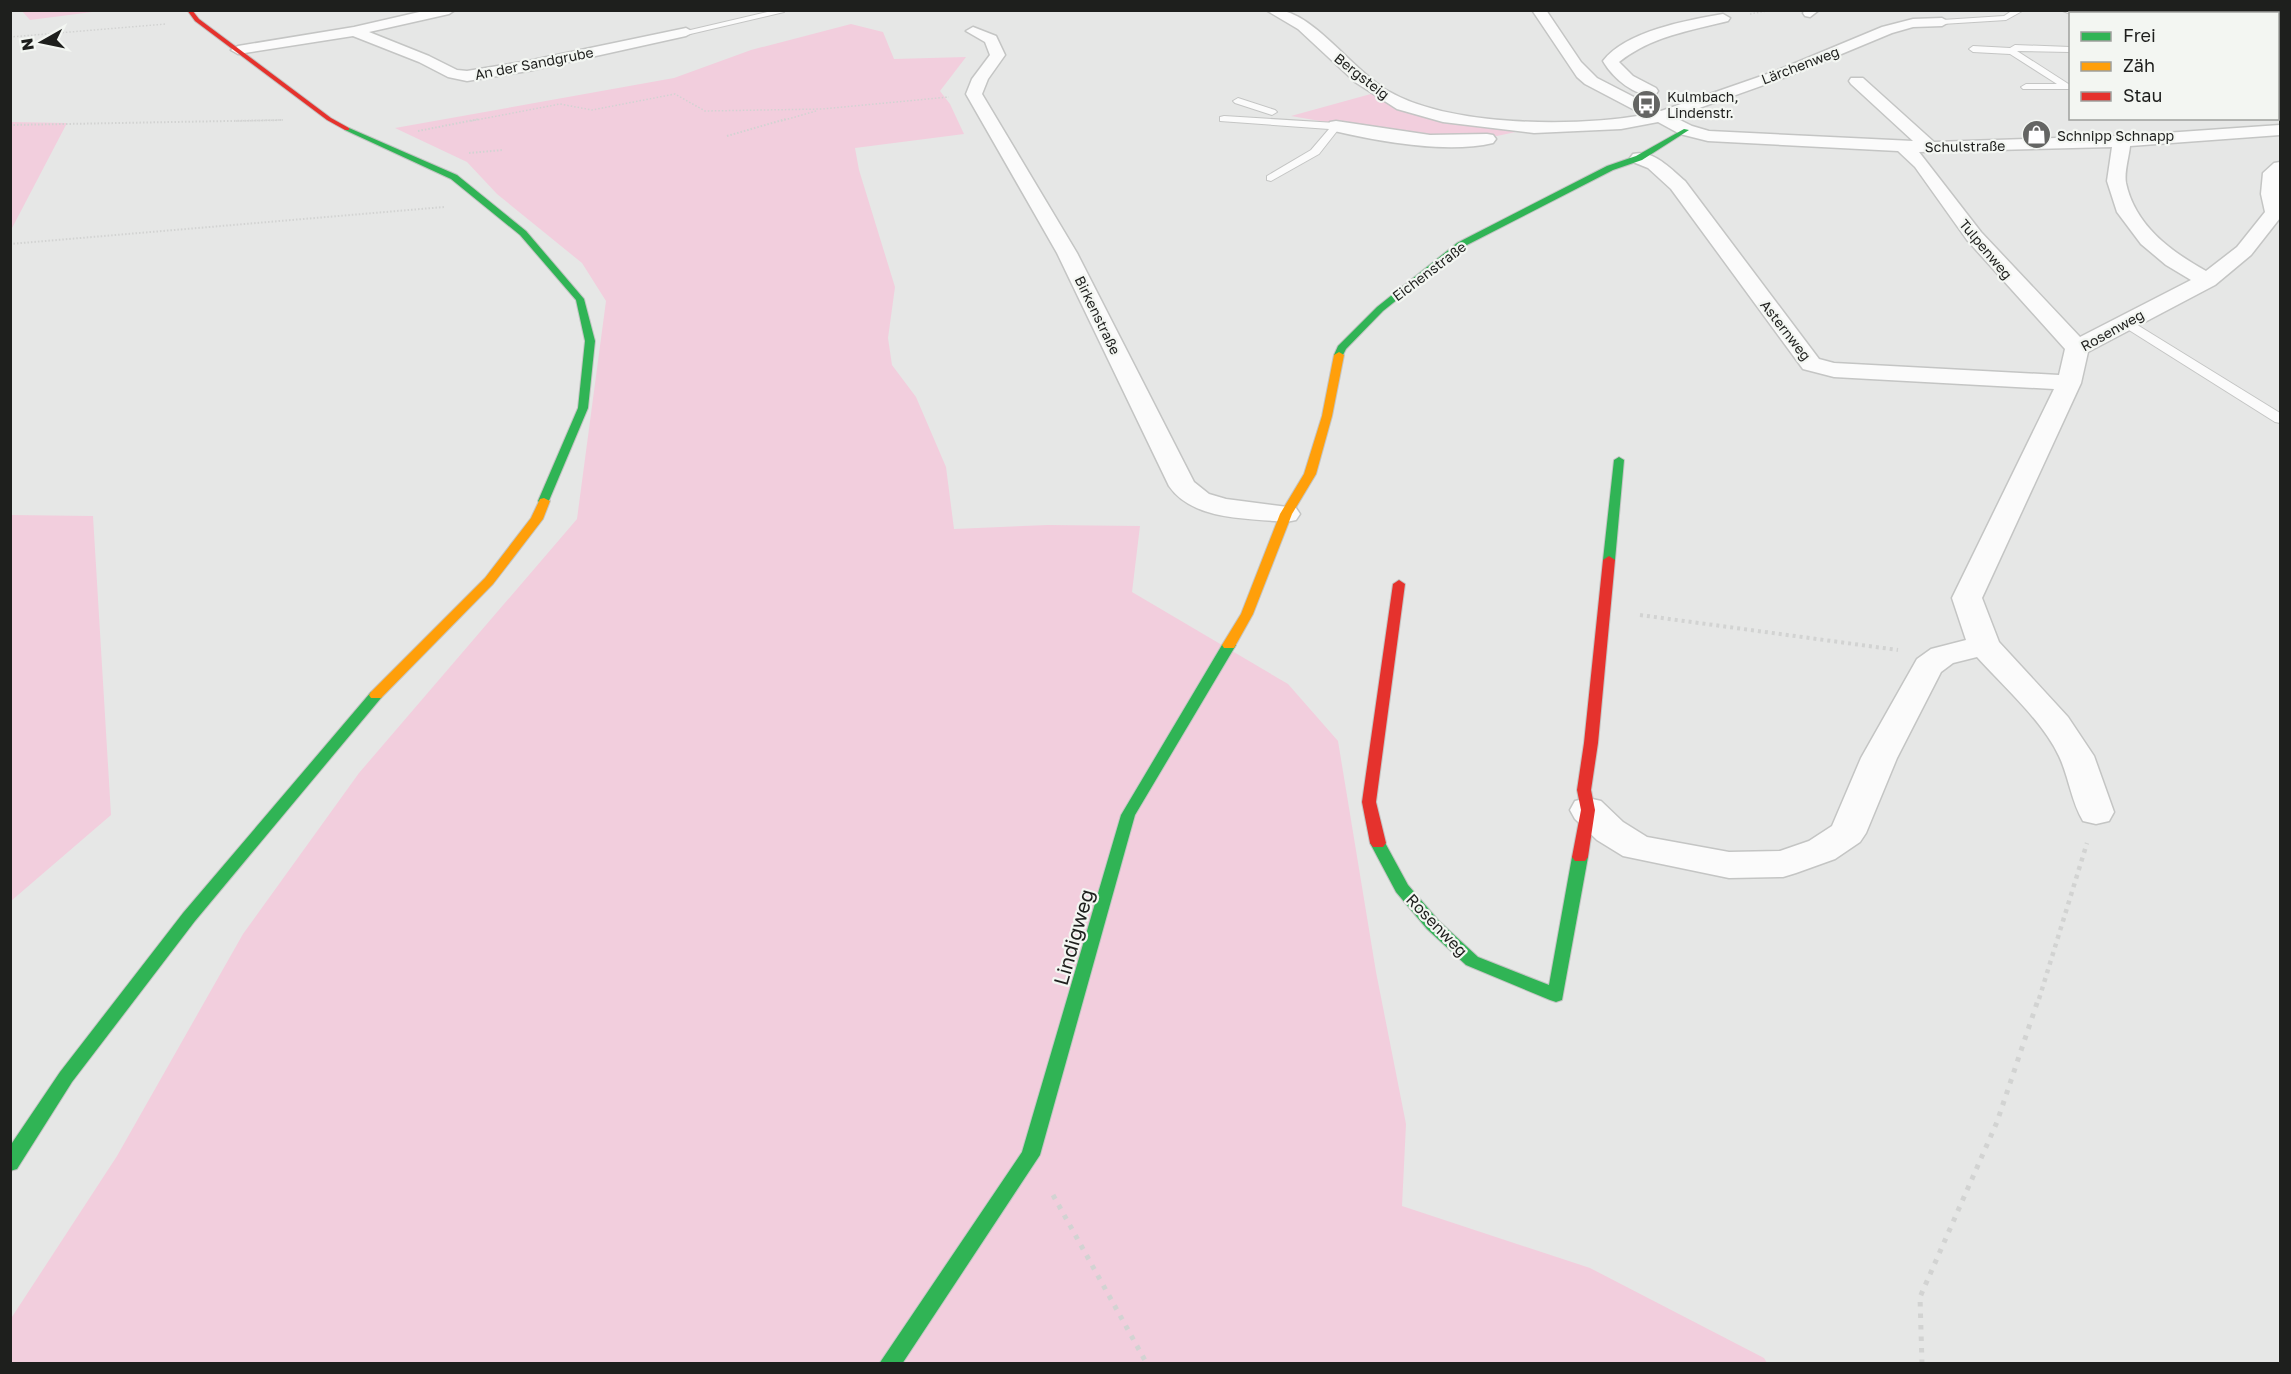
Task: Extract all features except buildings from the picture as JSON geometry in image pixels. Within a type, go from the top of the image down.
[{"type":"street","points":[[238,50],[354,31],[449,10]]},
{"type":"street","name":"Bergsteig","points":[[1272,10],[1303,26],[1361,79],[1403,106],[1443,117],[1534,128],[1621,124],[1659,117]]},
{"type":"street","name":"Schulstraße","points":[[1538,10],[1549,21],[1569,57],[1581,73],[1612,93],[1686,130],[1724,138],[1930,147],[2122,141],[2280,130]]},
{"type":"street","points":[[10,1163],[66,1077],[189,917],[376,695],[489,581],[537,519],[583,408],[590,341],[580,299],[523,233],[454,177],[368,140],[329,118],[193,16]]},
{"type":"street","points":[[1688,106],[1649,91],[1624,77],[1615,69],[1611,61],[1621,52],[1644,41],[1693,23],[1723,18]]},
{"type":"street","name":"Lärchenweg","points":[[1659,117],[1781,74],[1887,30],[1913,23],[1942,22]]},
{"type":"street","name":"An der Sandgrube","points":[[354,31],[424,59],[453,74],[466,76],[528,66],[686,32]]},
{"type":"street","points":[[973,31],[991,39],[1004,49],[980,79],[974,94]]},
{"type":"street","points":[[1857,81],[1930,147]]},
{"type":"street","name":"Birkenstraße","points":[[974,94],[1068,253],[1183,486],[1199,500],[1225,507],[1286,514]]},
{"type":"street","name":"Bergsteig","points":[[1336,126],[1381,134],[1448,140],[1483,139],[1534,128]]},
{"type":"street","name":"Eichenstraße","points":[[1286,514],[1310,474],[1327,416],[1341,348],[1380,309],[1460,245],[1610,168],[1639,158],[1686,130]]},
{"type":"street","points":[[2122,141],[2116,181],[2127,212],[2156,247],[2173,261],[2207,280]]},
{"type":"street","name":"Tulpenweg","points":[[1902,145],[1921,163],[1974,236],[2077,348]]},
{"type":"street","name":"Asternweg","points":[[1639,158],[1654,164],[1678,185],[1811,364],[1834,370],[2069,383]]},
{"type":"street","name":"Rosenweg","points":[[2097,812],[2077,756],[2056,724],[1984,645],[1967,598],[2069,383],[2077,348],[2207,280],[2244,251],[2275,212],[2270,194],[2272,173],[2280,167]]},
{"type":"street","name":"Rosenweg","points":[[1399,584],[1370,802],[1378,843],[1402,888],[1433,925],[1472,961],[1556,995],[1588,810],[1584,790],[1591,743],[1619,460]]},
{"type":"street","name":"Lindigweg","points":[[889,1364],[1031,1155],[1128,815],[1247,614],[1286,514]]},
{"type":"street","points":[[1588,810],[1610,831],[1636,847],[1667,855],[1729,865],[1783,864],[1822,850],[1847,833],[1879,758],[1928,666],[1942,656],[1984,645]]},
{"type":"lane","points":[[1942,22],[2006,18],[2020,10]]},
{"type":"lane","points":[[686,32],[780,12]]},
{"type":"lane","points":[[1973,50],[2012,51],[2022,47],[2069,49]]},
{"type":"lane","points":[[2022,47],[2041,57]]},
{"type":"lane","points":[[2012,51],[2068,87],[2026,87]]},
{"type":"lane","name":"Bergsteig","points":[[1238,101],[1248,106],[1336,126]]},
{"type":"lane","name":"Bergsteig","points":[[1224,119],[1336,126]]},
{"type":"lane","points":[[1271,178],[1315,152],[1336,126]]},
{"type":"lane","points":[[2126,322],[2280,419]]},
{"type":"path","points":[[10,37],[193,16]]},
{"type":"path","points":[[368,140],[560,104],[592,110],[675,94],[705,111],[822,109],[974,94]]},
{"type":"path","points":[[727,136],[822,109]]},
{"type":"path","points":[[10,125],[329,118]]},
{"type":"path","points":[[11,245],[486,203]]},
{"type":"path","points":[[1604,610],[1942,656]]},
{"type":"path","points":[[1922,1364],[1920,1297],[1996,1122],[2059,939],[2097,812]]},
{"type":"path","points":[[1031,1155],[1147,1364]]},
{"type":"shaded area","points":[[22,11],[100,11],[30,20]]},
{"type":"shaded area","points":[[851,24],[883,32],[894,59],[966,57],[940,91],[950,104],[964,134],[855,148],[859,170],[895,287],[888,338],[892,365],[916,397],[946,467],[954,529],[1048,525],[1140,526],[1132,592],[1288,684],[1338,741],[1376,972],[1406,1124],[1402,1206],[1590,1268],[1764,1358],[1767,1363],[11,1364],[10,1320],[117,1156],[243,934],[359,773],[577,519],[606,301],[582,263],[497,194],[467,162],[395,128],[674,78],[751,50]]},
{"type":"shaded area","points":[[1378,92],[1403,106],[1534,128],[1483,139],[1418,138],[1291,116]]},
{"type":"shaded area","points":[[10,122],[67,123],[11,230]]},
{"type":"shaded area","points":[[11,515],[93,516],[111,815],[11,901]]},
{"type":"traffic: fast","points":[[347,129],[454,177],[523,233],[580,299],[590,341],[583,408],[544,501]]},
{"type":"traffic: fast","points":[[1339,355],[1341,348],[1380,309],[1460,245],[1610,168],[1639,158],[1686,130]]},
{"type":"traffic: fast","points":[[1609,560],[1619,460]]},
{"type":"traffic: fast","points":[[889,1364],[1031,1155],[1128,815],[1229,645]]},
{"type":"traffic: fast","points":[[10,1163],[66,1077],[189,917],[376,695]]},
{"type":"traffic: fast","points":[[1378,843],[1402,888],[1433,925],[1472,961],[1556,995],[1580,857]]},
{"type":"traffic: slow","points":[[1229,645],[1247,614],[1286,514],[1310,474],[1327,416],[1339,355]]},
{"type":"traffic: slow","points":[[376,695],[489,581],[537,519],[544,501]]},
{"type":"traffic: jam","points":[[189,10],[197,20],[329,119],[347,129]]},
{"type":"traffic: jam","points":[[1580,857],[1588,810],[1584,790],[1591,743],[1609,560]]},
{"type":"traffic: jam","points":[[1378,843],[1369,802],[1399,584]]},
{"type":"place","name":"Kulmbach, Lindenstr.","points":[[1646,104]]},
{"type":"place","name":"Schnipp Schnapp","points":[[2036,135]]}]
